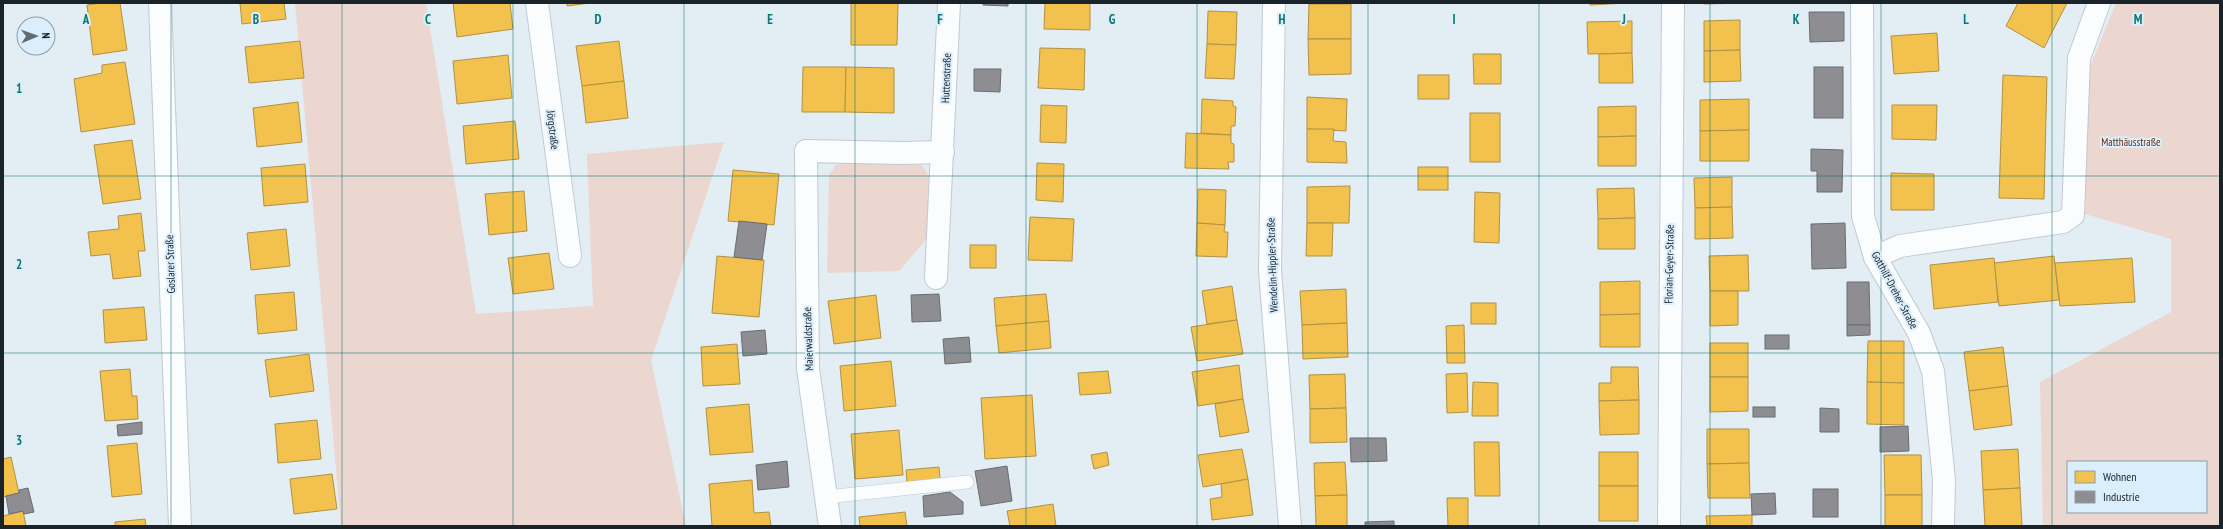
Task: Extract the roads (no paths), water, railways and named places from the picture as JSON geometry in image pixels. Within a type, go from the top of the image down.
[{"type":"street","name":"Goslarer Straße","points":[[160,3],[180,526]]},
{"type":"street","name":"Jörgstraße","points":[[537,3],[570,256]]},
{"type":"street","name":"Huttenstraße","points":[[936,278],[949,3]]},
{"type":"street","name":"Wendelin-Hippler-Straße","points":[[1274,3],[1270,271],[1290,526]]},
{"type":"street","name":"Florian-Geyer-Straße","points":[[1668,526],[1673,3]]},
{"type":"street","name":"Gotthilf-Dreher-Straße","points":[[1862,3],[1863,216],[1875,257],[1919,333],[1934,371],[1944,480],[1943,526]]},
{"type":"street","points":[[1875,257],[1900,246],[2063,222],[2074,215],[2079,58],[2099,3]]},
{"type":"street","name":"Maierwaldstraße","points":[[830,526],[808,369],[806,151],[902,153],[943,152]]},
{"type":"lane","points":[[826,497],[967,482]]},
{"type":"park label","name":"Matthäusstraße","points":[[2131,142]]}]
